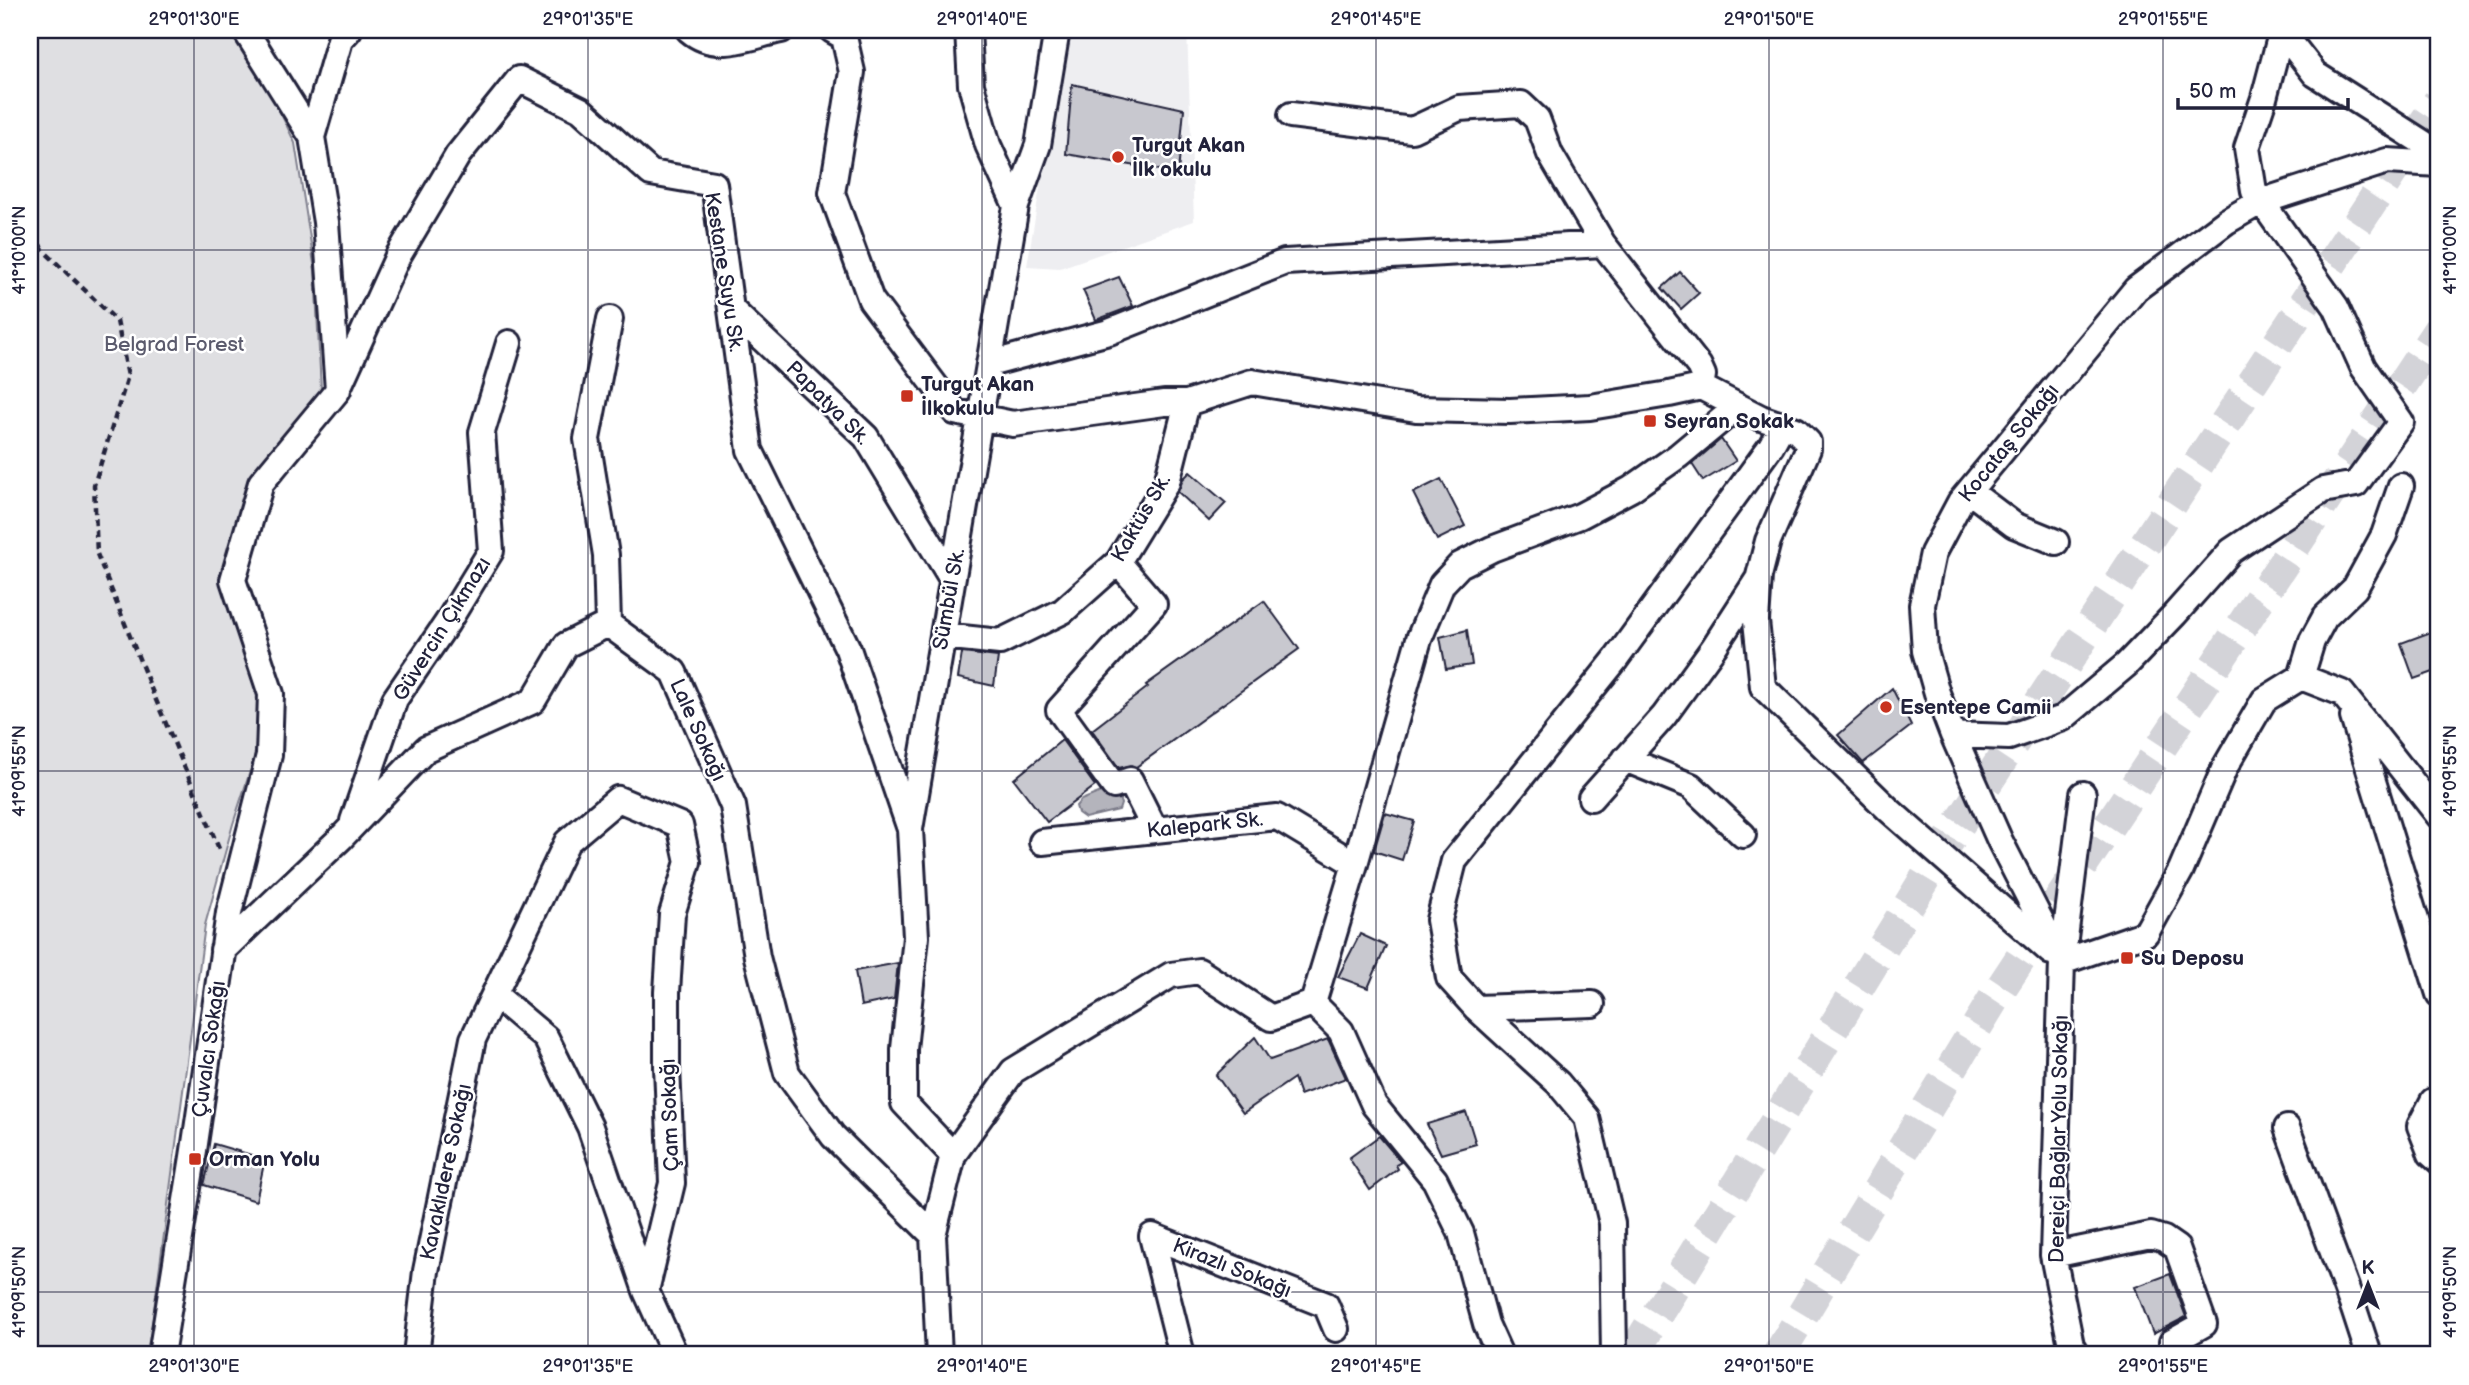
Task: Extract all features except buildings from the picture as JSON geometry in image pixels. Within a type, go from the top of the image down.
[{"type":"street","points":[[245,30],[312,137],[326,222],[338,390]]},
{"type":"street","points":[[312,137],[341,40],[349,30]]},
{"type":"street","points":[[689,30],[723,44],[781,30]]},
{"type":"street","points":[[832,30],[844,37],[852,72],[832,193],[871,300],[955,412],[1013,424],[1164,403],[1187,403],[1252,382],[1416,409],[1510,411],[1590,407],[1701,387],[1803,435],[1808,442],[1808,449],[1768,541],[1759,576],[1756,621],[1763,687],[1889,810],[2062,962],[2146,933],[2181,870],[2225,767],[2264,700],[2301,677],[2312,641],[2325,617],[2355,588],[2384,535],[2401,486]]},
{"type":"street","points":[[968,30],[971,85],[988,145],[1016,206]]},
{"type":"street","name":"Sümbül Sk.","points":[[953,1155],[904,1103],[904,1049],[916,937],[910,829],[1016,206],[1038,145],[1057,30]]},
{"type":"street","points":[[2281,31],[2315,74],[2439,153]]},
{"type":"street","points":[[1953,735],[2009,737],[2063,718],[2126,664],[2231,551],[2323,491],[2356,484],[2401,422],[2363,367],[2336,307],[2254,191],[2247,148],[2281,31]]},
{"type":"street","name":"Kestane Suyu Sk.","points":[[338,390],[398,256],[458,155],[519,79],[582,110],[651,173],[714,184],[750,450],[848,649],[910,829]]},
{"type":"street","points":[[1291,115],[1412,130],[1459,108],[1521,104],[1537,120],[1550,154],[1603,244],[1699,366],[1703,374],[1701,387]]},
{"type":"street","name":"Kocataş Sokağı","points":[[2062,962],[2000,841],[1953,735],[1925,651],[1922,605],[1933,553],[1960,502],[2136,289],[2227,221],[2260,202],[2387,161],[2439,164]]},
{"type":"street","points":[[989,364],[1109,332],[1285,262],[1603,244]]},
{"type":"street","name":"Papatya Sk.","points":[[732,310],[866,437],[952,579]]},
{"type":"street","points":[[223,950],[350,828],[426,748],[533,701],[566,645],[608,624],[606,555],[587,439],[610,319]]},
{"type":"street","name":"Güvercin Çıkmazı","points":[[350,828],[395,699],[491,551],[482,432],[509,343]]},
{"type":"street","name":"Çuvalcı Sokağı","points":[[161,1355],[229,913],[269,755],[271,694],[233,580],[261,483],[338,390]]},
{"type":"street","name":"Kaktüs Sk.","points":[[943,636],[1000,642],[1063,611],[1118,562],[1167,482],[1187,403]]},
{"type":"street","points":[[1312,1003],[1419,639],[1441,584],[1460,565],[1492,549],[1580,516],[1631,489],[1678,456],[1738,406]]},
{"type":"street","points":[[1614,1355],[1612,1223],[1587,1118],[1558,1083],[1476,1008],[1449,978],[1439,920],[1454,861],[1616,659],[1771,446],[1782,426]]},
{"type":"street","points":[[1969,491],[2014,525],[2056,542]]},
{"type":"street","points":[[1118,562],[1154,604],[1059,710],[1114,786],[1130,780],[1155,830]]},
{"type":"street","points":[[1591,798],[1664,716],[1714,647],[1759,576]]},
{"type":"street","name":"Lale Sokağı","points":[[608,624],[674,672],[733,806],[757,957],[787,1073],[833,1136],[933,1235]]},
{"type":"street","points":[[2301,677],[2342,693],[2439,816]]},
{"type":"street","points":[[2348,701],[2439,994]]},
{"type":"street","points":[[1625,759],[1691,786],[1743,835]]},
{"type":"street","name":"Dereiçi Bağlar Yolu Sokağı","points":[[2077,1355],[2071,1345],[2053,1255],[2062,962],[2083,794]]},
{"type":"street","name":"Çam Sokağı","points":[[495,995],[567,842],[618,799],[680,825],[688,862],[673,914],[667,992],[667,1067],[673,1183],[646,1291]]},
{"type":"street","name":"Kalepark Sk.","points":[[1042,842],[1277,817],[1355,864]]},
{"type":"street","points":[[939,1355],[933,1235],[953,1155],[1013,1071],[1171,975],[1199,971],[1271,1018],[1312,1003]]},
{"type":"street","points":[[495,995],[546,1038],[590,1128],[646,1291],[675,1355]]},
{"type":"street","name":"Kavaklıdere Sokağı","points":[[416,1355],[426,1272],[473,1038],[495,995]]},
{"type":"street","points":[[1312,1003],[1341,1031],[1374,1105],[1435,1180],[1461,1233],[1486,1324],[1500,1355]]},
{"type":"street","points":[[1476,1008],[1592,1004]]},
{"type":"street","points":[[2439,1099],[2434,1101],[2420,1126],[2431,1154],[2439,1161]]},
{"type":"street","points":[[2287,1128],[2369,1355]]},
{"type":"street","name":"Kirazlı Sokağı","points":[[1182,1355],[1152,1236],[1326,1305],[1336,1329]]},
{"type":"street","points":[[2053,1255],[2151,1236],[2164,1239],[2177,1248],[2204,1324],[2172,1342]]},
{"type":"path","points":[[30,223],[42,249],[117,321],[128,376],[94,485],[97,554],[235,887]]},
{"type":"shaded area","name":"Turgut Akan İlk okulu","points":[[1066,30],[1187,30],[1194,221],[1060,268],[1027,266]]},
{"type":"shaded area","points":[[1106,790],[1118,794],[1121,804],[1119,810],[1085,818],[1078,813],[1076,806],[1081,800]]},
{"type":"green space","name":"Belgrad Forest","points":[[30,30],[231,30],[259,68],[295,143],[315,270],[321,391],[253,477],[224,584],[263,701],[254,759],[205,925],[148,1355],[30,1355]]},
{"type":"tunnel","points":[[1632,1355],[1954,832],[2439,101]]},
{"type":"tunnel","points":[[1778,1355],[1993,1000],[2439,329]]},
{"type":"place","name":"Turgut Akan İlk okulu","points":[[1118,157]]},
{"type":"place","name":"Turgut Akan İlkokulu","points":[[907,396]]},
{"type":"place","name":"Seyran Sokak","points":[[1650,421]]},
{"type":"place","name":"Esentepe Camii","points":[[1886,707]]},
{"type":"place","name":"Su Deposu","points":[[2127,958]]},
{"type":"place","name":"Orman Yolu","points":[[195,1159]]}]
